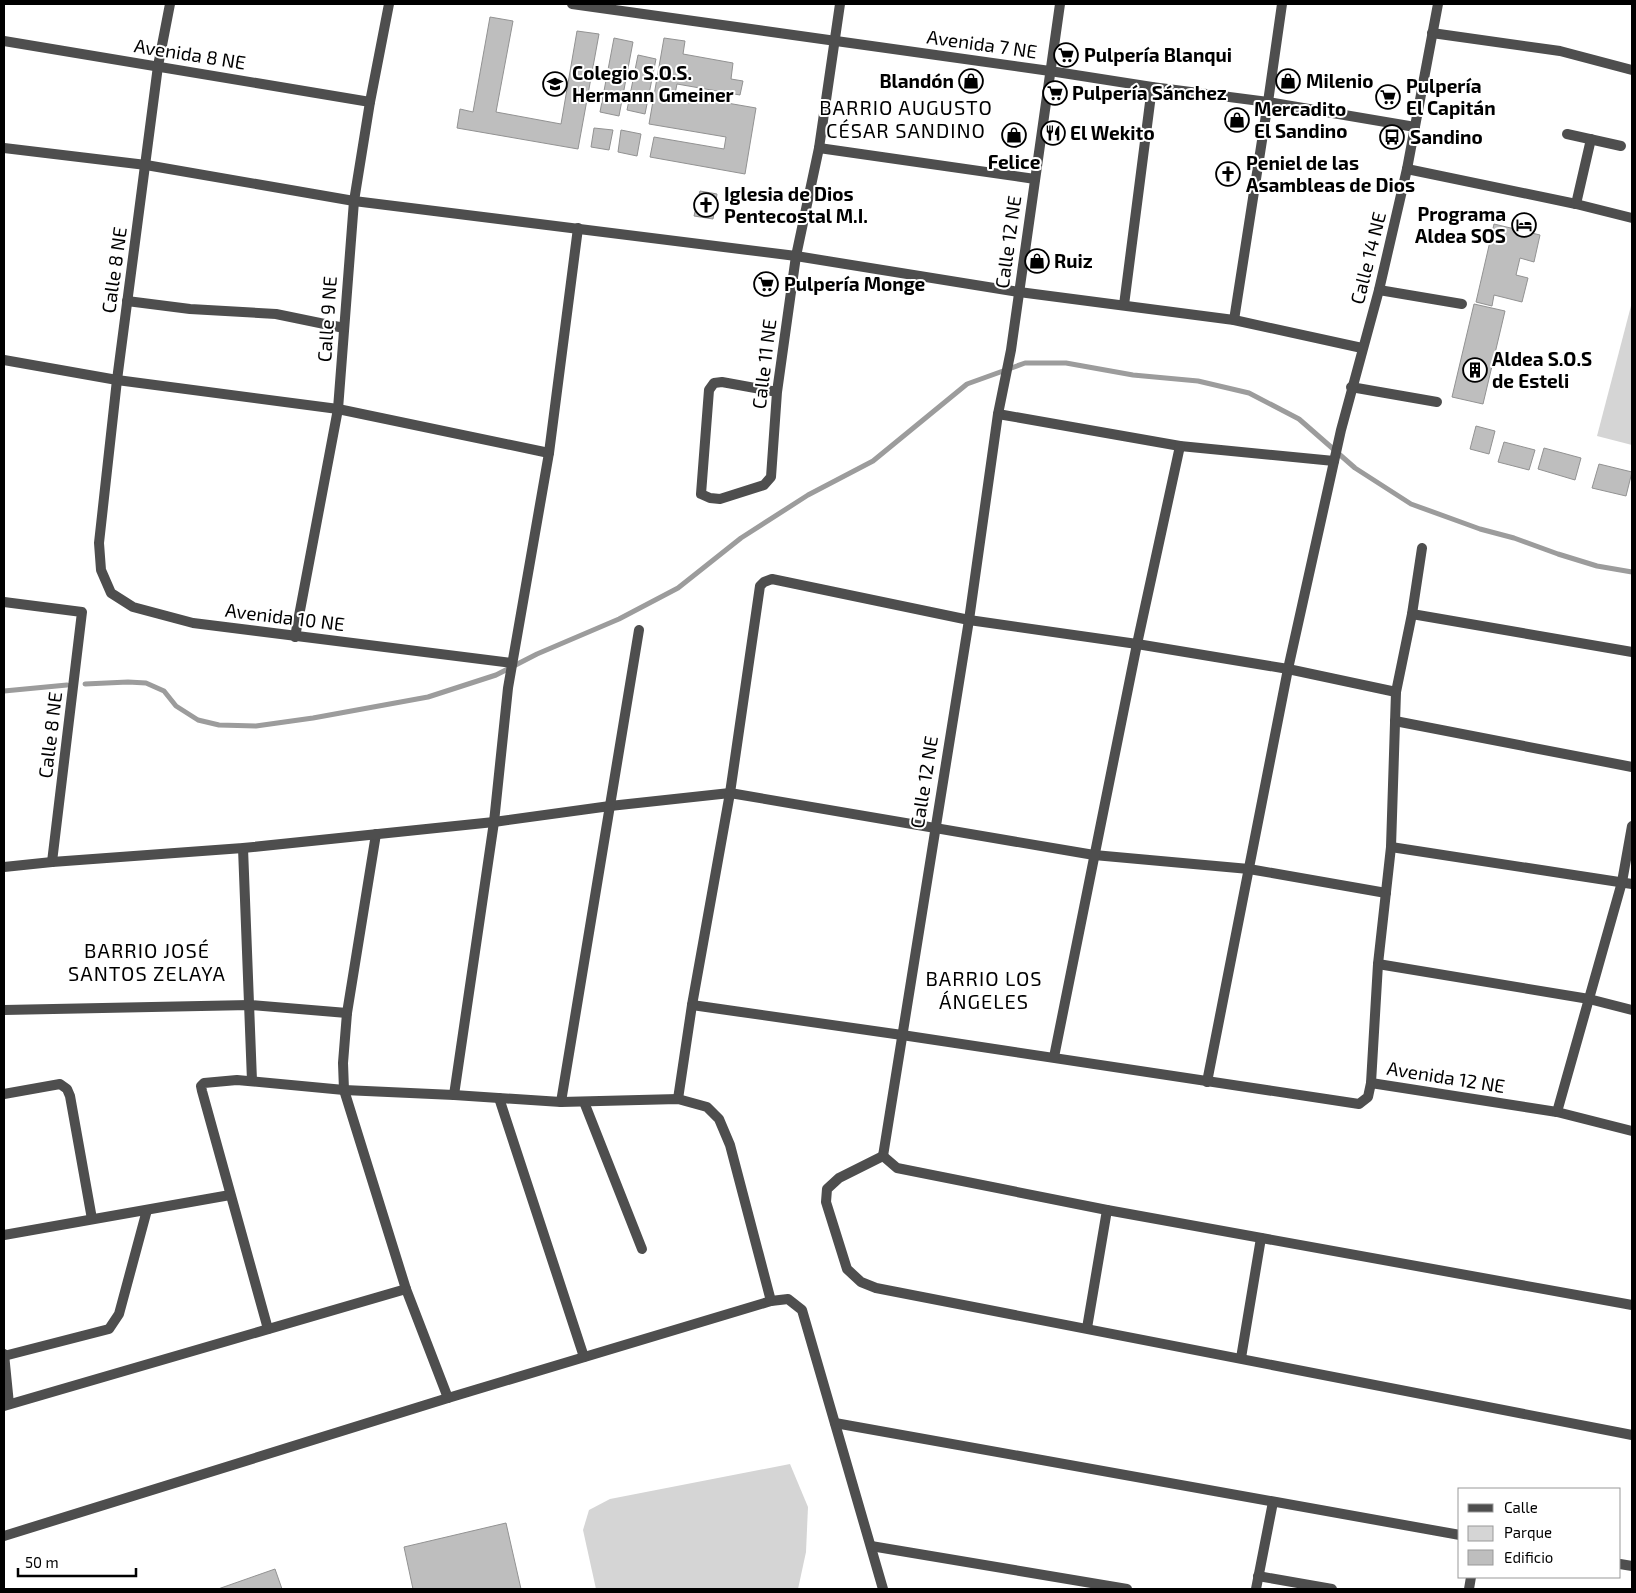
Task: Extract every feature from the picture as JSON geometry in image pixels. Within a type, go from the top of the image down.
[{"type":"street","name":"Calle 8 NE","points":[[99,543],[127,301],[158,66],[170,4]]},
{"type":"street","name":"Calle 9 NE","points":[[295,637],[338,409],[354,201],[370,102],[389,4]]},
{"type":"street","name":"Avenida 7 NE","points":[[572,4],[611,6],[751,30],[1050,71],[1152,88],[1268,102],[1415,127]]},
{"type":"street","name":"Calle 11 NE","points":[[777,392],[722,382],[714,383],[709,390],[701,494],[710,498],[720,499],[764,485],[771,477],[777,392],[796,256],[819,148],[840,4]]},
{"type":"street","name":"Calle 12 NE","points":[[883,1156],[968,620],[998,414],[1011,350],[1060,4]]},
{"type":"street","points":[[1234,320],[1282,4]]},
{"type":"street","name":"Calle 14 NE","points":[[1207,1082],[1288,669],[1340,430],[1379,290],[1407,169],[1438,4]]},
{"type":"street","points":[[1432,34],[1560,51],[1632,70]]},
{"type":"street","name":"Avenida 8 NE","points":[[4,41],[370,102]]},
{"type":"street","points":[[1124,306],[1152,88]]},
{"type":"street","points":[[1567,134],[1621,146]]},
{"type":"street","points":[[1576,204],[1591,139]]},
{"type":"street","points":[[4,148],[146,165],[354,201],[796,256],[1019,292],[1234,320],[1362,348]]},
{"type":"street","points":[[819,148],[1035,179]]},
{"type":"street","points":[[1407,169],[1576,204],[1632,218]]},
{"type":"street","points":[[454,1095],[494,822],[508,688],[549,453],[578,228]]},
{"type":"street","points":[[1379,290],[1462,304]]},
{"type":"street","points":[[127,301],[190,309],[276,314],[344,328]]},
{"type":"street","points":[[4,360],[117,380],[338,409],[549,453]]},
{"type":"street","points":[[1351,387],[1437,402]]},
{"type":"street","points":[[998,414],[1180,446],[1335,458]]},
{"type":"street","points":[[1054,1057],[1137,644],[1180,446]]},
{"type":"street","name":"Avenida 10 NE","points":[[99,543],[101,570],[111,593],[133,607],[193,623],[512,663]]},
{"type":"street","points":[[1371,1083],[1378,964],[1391,847],[1396,692],[1412,614],[1422,548]]},
{"type":"street","points":[[678,1099],[692,1005],[730,793],[760,586],[764,582],[772,579],[968,620],[1137,644],[1288,669],[1396,692]]},
{"type":"street","name":"Calle 8 NE","points":[[4,602],[82,612],[52,862]]},
{"type":"street","points":[[1412,614],[1632,652]]},
{"type":"street","points":[[561,1102],[639,630]]},
{"type":"street","points":[[1395,721],[1632,767]]},
{"type":"street","points":[[4,868],[52,862],[243,848],[494,822],[610,806],[730,793],[1094,855],[1249,869],[1386,893]]},
{"type":"street","points":[[1557,1112],[1589,999],[1627,883],[1632,826]]},
{"type":"street","points":[[376,834],[348,1013],[343,1063],[344,1090],[406,1289],[448,1398]]},
{"type":"street","points":[[1391,847],[1627,883]]},
{"type":"street","points":[[243,848],[252,1081]]},
{"type":"street","points":[[1378,964],[1589,999],[1632,1010]]},
{"type":"street","points":[[4,1010],[250,1005],[348,1013]]},
{"type":"street","name":"Avenida 12 NE","points":[[692,1005],[1054,1057],[1359,1104],[1368,1097],[1371,1083],[1557,1112],[1632,1132]]},
{"type":"street","points":[[268,1329],[201,1086],[204,1083],[252,1081],[344,1090],[561,1102],[678,1099],[707,1107],[720,1119],[730,1145],[771,1300]]},
{"type":"street","points":[[4,1094],[60,1084],[67,1089],[70,1096],[92,1219]]},
{"type":"street","points":[[499,1098],[584,1357]]},
{"type":"street","points":[[584,1102],[642,1250]]},
{"type":"street","points":[[1632,1305],[1107,1210],[897,1168],[883,1156],[839,1178],[828,1189],[826,1202],[847,1269],[861,1282],[876,1288],[1632,1435]]},
{"type":"street","points":[[4,1236],[230,1195]]},
{"type":"street","points":[[147,1210],[119,1314],[109,1329],[4,1355],[7,1405],[406,1289]]},
{"type":"street","points":[[1087,1328],[1107,1210]]},
{"type":"street","points":[[1241,1358],[1261,1238]]},
{"type":"street","points":[[4,1536],[771,1300],[788,1300],[802,1310],[883,1589]]},
{"type":"street","points":[[835,1424],[1458,1535]]},
{"type":"street","points":[[1256,1589],[1273,1502]]},
{"type":"street","points":[[871,1546],[1127,1589]]},
{"type":"street","points":[[1258,1576],[1332,1589]]},
{"type":"green space","points":[[1632,302],[1632,445],[1597,436]]},
{"type":"green space","points":[[790,1464],[808,1507],[806,1552],[798,1589],[596,1589],[583,1530],[589,1510],[610,1499]]},
{"type":"building","points":[[490,17],[513,21],[496,112],[561,124],[577,31],[599,34],[578,149],[457,128],[460,109],[473,112]]},
{"type":"building","points":[[614,38],[633,42],[619,116],[600,112]]},
{"type":"building","points":[[664,38],[685,41],[683,54],[733,63],[731,79],[743,81],[740,95],[677,84],[675,94],[756,108],[745,174],[650,157],[654,137],[724,149],[726,137],[649,124]]},
{"type":"building","points":[[638,55],[656,59],[645,114],[627,110]]},
{"type":"building","points":[[594,128],[613,130],[609,150],[591,147]]},
{"type":"building","points":[[621,130],[641,134],[637,156],[618,152]]},
{"type":"building","name":"Iglesia de Dios Pentecostal M.I.","points":[[700,191],[717,194],[713,219],[694,216]]},
{"type":"building","points":[[1494,224],[1540,235],[1534,262],[1520,258],[1516,275],[1528,278],[1522,302],[1494,295],[1492,306],[1476,302]]},
{"type":"building","name":"Aldea S.O.S de Esteli","points":[[1474,304],[1505,311],[1483,404],[1452,397]]},
{"type":"building","points":[[1476,426],[1495,431],[1489,454],[1470,449]]},
{"type":"building","points":[[1504,442],[1535,450],[1529,470],[1498,462]]},
{"type":"building","points":[[1544,448],[1581,458],[1575,480],[1538,469]]},
{"type":"building","points":[[1599,464],[1632,472],[1626,496],[1592,488]]},
{"type":"building","points":[[506,1523],[521,1589],[413,1589],[404,1547]]},
{"type":"building","points":[[275,1569],[282,1589],[218,1589]]},
{"type":"waterway","points":[[85,684],[146,683],[164,691],[176,706],[198,720],[219,725],[256,726],[313,718],[428,697],[496,675],[537,654],[619,619],[678,588],[741,538],[808,495],[873,461],[967,384],[1025,363],[1066,363],[1133,375],[1198,381],[1249,393],[1299,419],[1355,468],[1411,504],[1558,554],[1597,566],[1632,572]]},
{"type":"waterway","points":[[4,691],[67,685]]},
{"type":"place","name":"Pulpería Blanqui","points":[[1066,55]]},
{"type":"place","name":"Blandón","points":[[971,81]]},
{"type":"place","name":"Milenio","points":[[1288,81]]},
{"type":"place","name":"Colegio S.O.S. Hermann Gmeiner","points":[[555,84]]},
{"type":"place","name":"Pulpería Sánchez","points":[[1055,93]]},
{"type":"place","name":"Pulpería El Capitán","points":[[1388,97]]},
{"type":"place","name":"Mercadito El Sandino","points":[[1237,120]]},
{"type":"place","name":"El Wekito","points":[[1053,133]]},
{"type":"place","name":"Felice","points":[[1014,135]]},
{"type":"place","name":"Sandino","points":[[1392,137]]},
{"type":"place","name":"Peniel de las Asambleas de Dios","points":[[1228,174]]},
{"type":"place","name":"Iglesia de Dios Pentecostal M.I.","points":[[706,205]]},
{"type":"place","name":"Programa Aldea SOS","points":[[1524,225]]},
{"type":"place","name":"Ruiz","points":[[1037,261]]},
{"type":"place","name":"Pulpería Monge","points":[[766,284]]},
{"type":"place","name":"Aldea S.O.S de Esteli","points":[[1475,370]]},
{"type":"district","name":"BARRIO AUGUSTO CÉSAR SANDINO","points":[[906,120]]},
{"type":"district","name":"BARRIO JOSÉ SANTOS ZELAYA","points":[[147,962]]},
{"type":"district","name":"BARRIO LOS ÁNGELES","points":[[984,990]]}]
